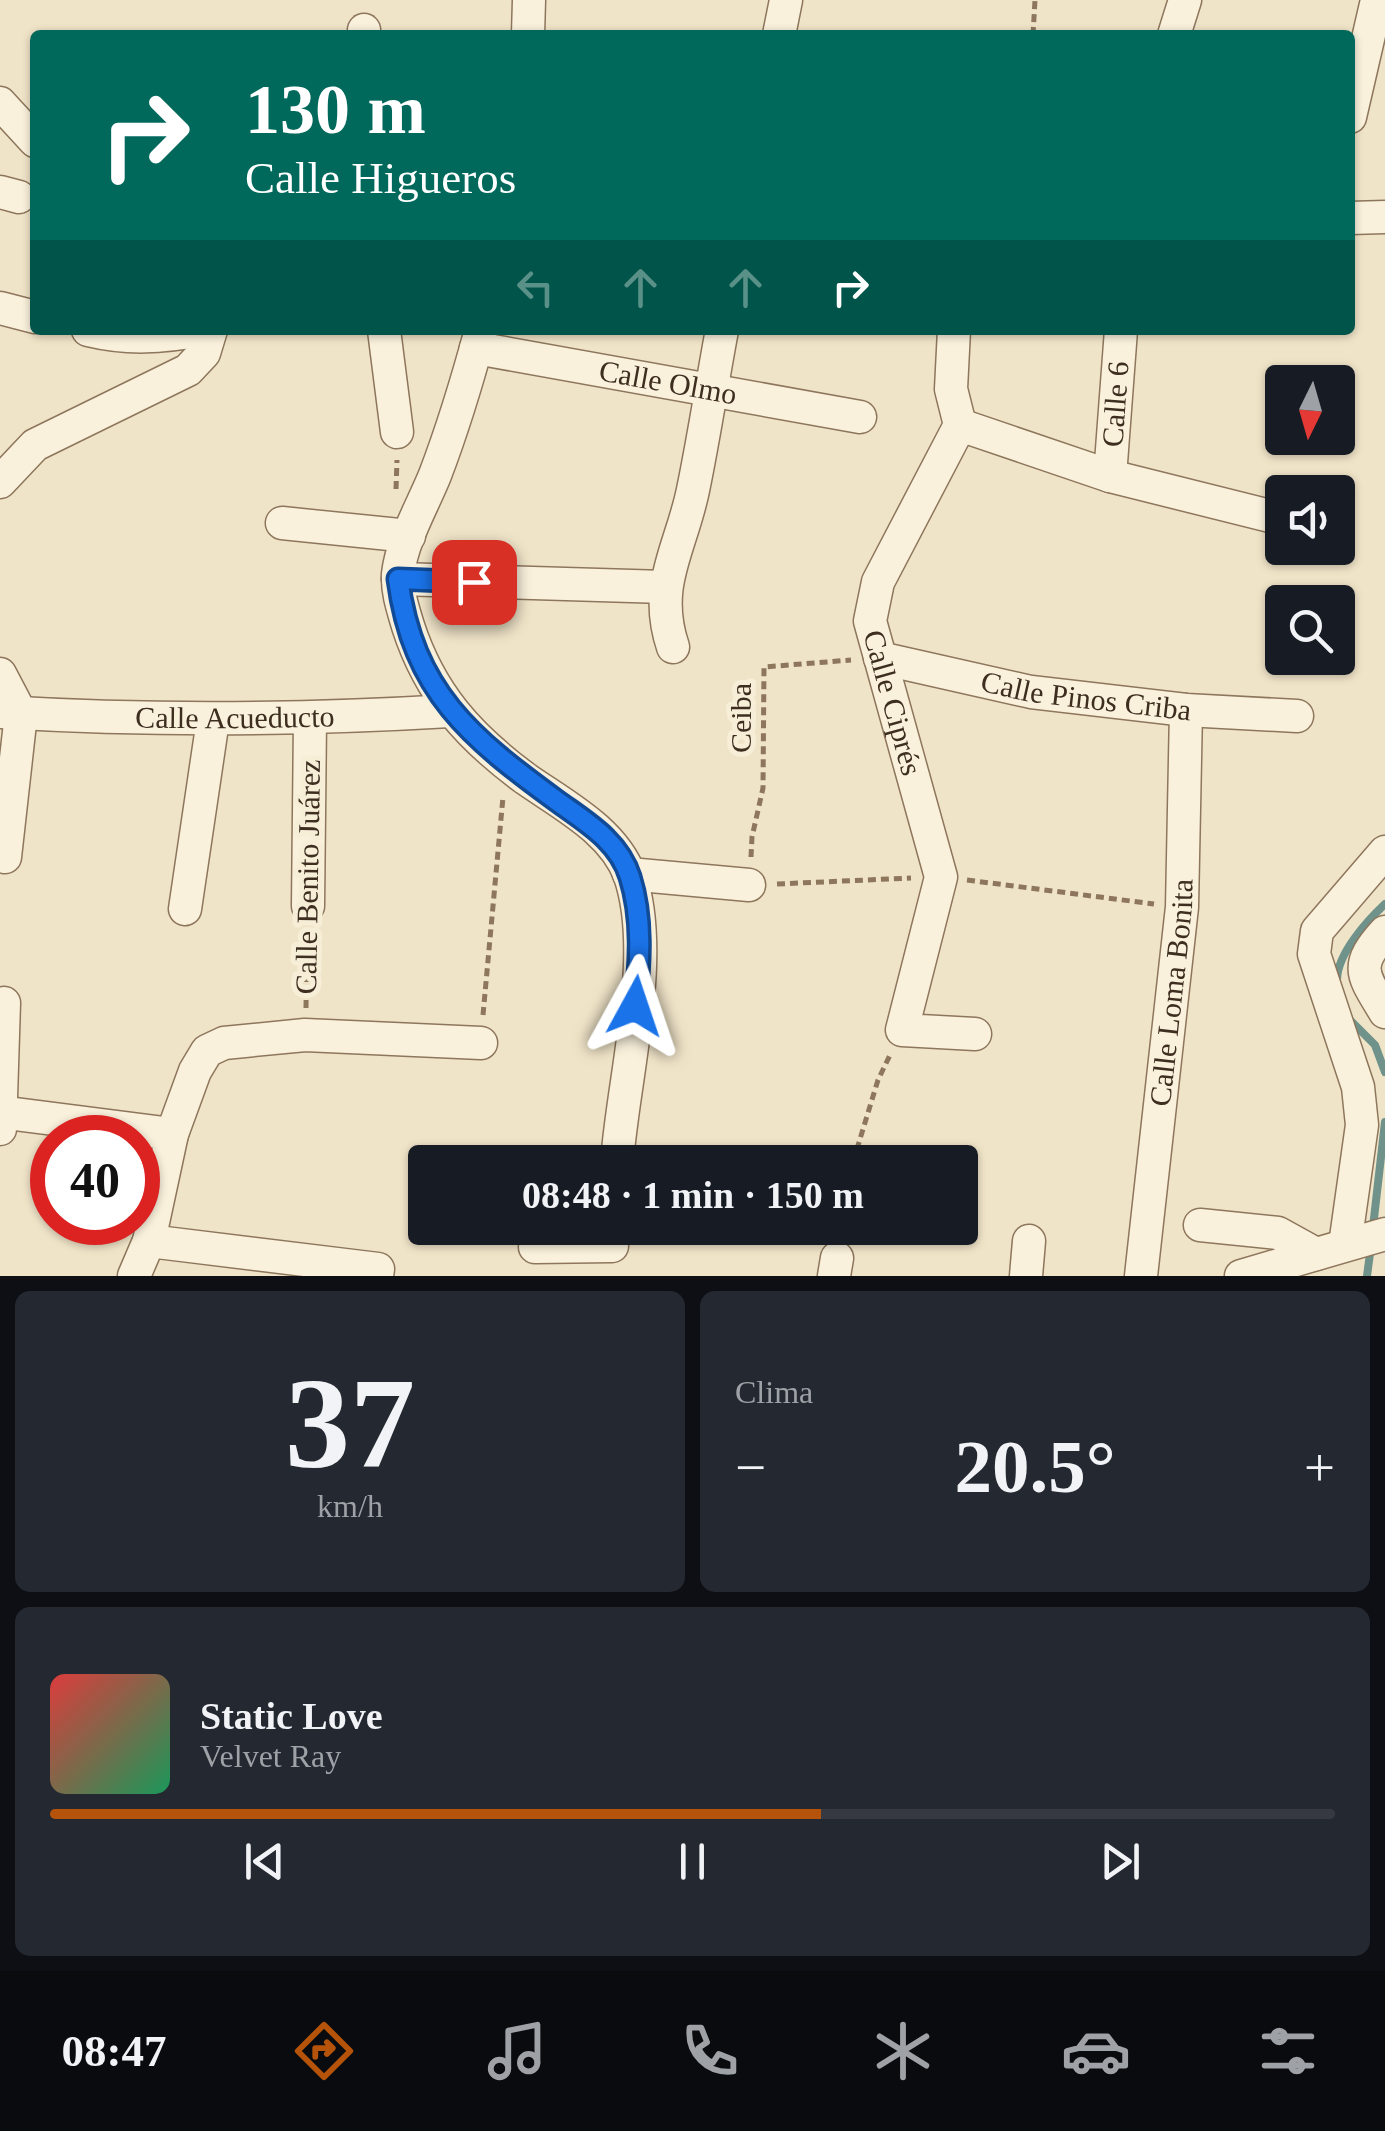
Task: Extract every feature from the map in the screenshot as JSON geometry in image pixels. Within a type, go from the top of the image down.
[{"type":"street","points":[[528,30],[529,0]]},
{"type":"street","points":[[780,30],[786,0]]},
{"type":"street","points":[[1176,30],[1185,0]]},
{"type":"street","points":[[1355,96],[1377,0]]},
{"type":"street","points":[[0,103],[30,136]]},
{"type":"street","points":[[1355,218],[1385,217]]},
{"type":"street","points":[[0,308],[30,316]]},
{"type":"street","points":[[107,335],[151,339],[174,335]]},
{"type":"street","points":[[0,482],[35,445],[188,370],[204,353],[209,335]]},
{"type":"street","points":[[385,335],[397,432]]},
{"type":"street","points":[[673,648],[664,622],[664,588],[693,494],[721,335]]},
{"type":"street","points":[[954,335],[951,389],[960,425],[1110,476],[1265,514]]},
{"type":"street","name":"Calle 6","points":[[1110,476],[1120,335]]},
{"type":"street","points":[[478,339],[436,471],[401,557],[401,602],[416,652],[450,711],[506,764],[606,836],[629,874],[638,921],[639,968],[620,1145]]},
{"type":"street","name":"Calle Olmo","points":[[478,339],[860,417]]},
{"type":"street","name":"Calle Ciprés","points":[[902,1030],[940,877],[870,621],[878,582],[960,425]]},
{"type":"street","points":[[282,523],[409,536]]},
{"type":"street","points":[[398,579],[664,588]]},
{"type":"street","name":"Calle Pinos Criba","points":[[880,658],[1031,692],[1186,710],[1297,716]]},
{"type":"street","points":[[0,674],[10,713],[5,856]]},
{"type":"street","name":"Calle Loma Bonita","points":[[1141,1276],[1182,907],[1186,710]]},
{"type":"street","name":"Calle Acueducto","points":[[10,713],[310,720],[450,711]]},
{"type":"street","points":[[185,909],[213,720]]},
{"type":"street","name":"Calle Benito Juárez","points":[[308,906],[310,720]]},
{"type":"street","points":[[1352,1243],[1362,1125],[1358,1086],[1314,954],[1317,932],[1385,852]]},
{"type":"street","points":[[629,874],[750,886]]},
{"type":"street","points":[[1385,932],[1368,952],[1364,968],[1368,984],[1385,1012]]},
{"type":"street","points":[[4,1003],[1,1118],[172,1134]]},
{"type":"street","points":[[902,1030],[975,1034]]},
{"type":"street","points":[[160,1190],[172,1134],[195,1071],[207,1051],[224,1043],[306,1035],[481,1044]]},
{"type":"street","points":[[1200,1225],[1352,1243]]},
{"type":"street","points":[[1026,1276],[1029,1241]]},
{"type":"street","points":[[160,1242],[378,1272]]},
{"type":"street","points":[[1242,1276],[1352,1243]]},
{"type":"street","points":[[134,1276],[147,1245]]},
{"type":"street","points":[[536,1247],[614,1250]]},
{"type":"path","points":[[1033,30],[1035,0]]},
{"type":"path","name":"Ceiba","points":[[750,886],[752,837],[764,788],[764,666],[880,658]]},
{"type":"path","points":[[481,1044],[506,764]]},
{"type":"path","name":"Calle Benito Juárez","points":[[306,1035],[308,906]]},
{"type":"path","points":[[858,1145],[878,1080],[902,1030]]},
{"type":"waterway","points":[[1337,979],[1348,948],[1385,904]]},
{"type":"waterway","points":[[1349,1019],[1375,1045],[1385,1072]]},
{"type":"waterway","points":[[1373,1227],[1385,1122]]},
{"type":"waterway","points":[[1367,1276],[1371,1246]]},
{"type":"route","points":[[474,582],[398,579],[416,652],[450,711],[477,739],[606,836],[629,874],[638,921],[635,1006]]}]
